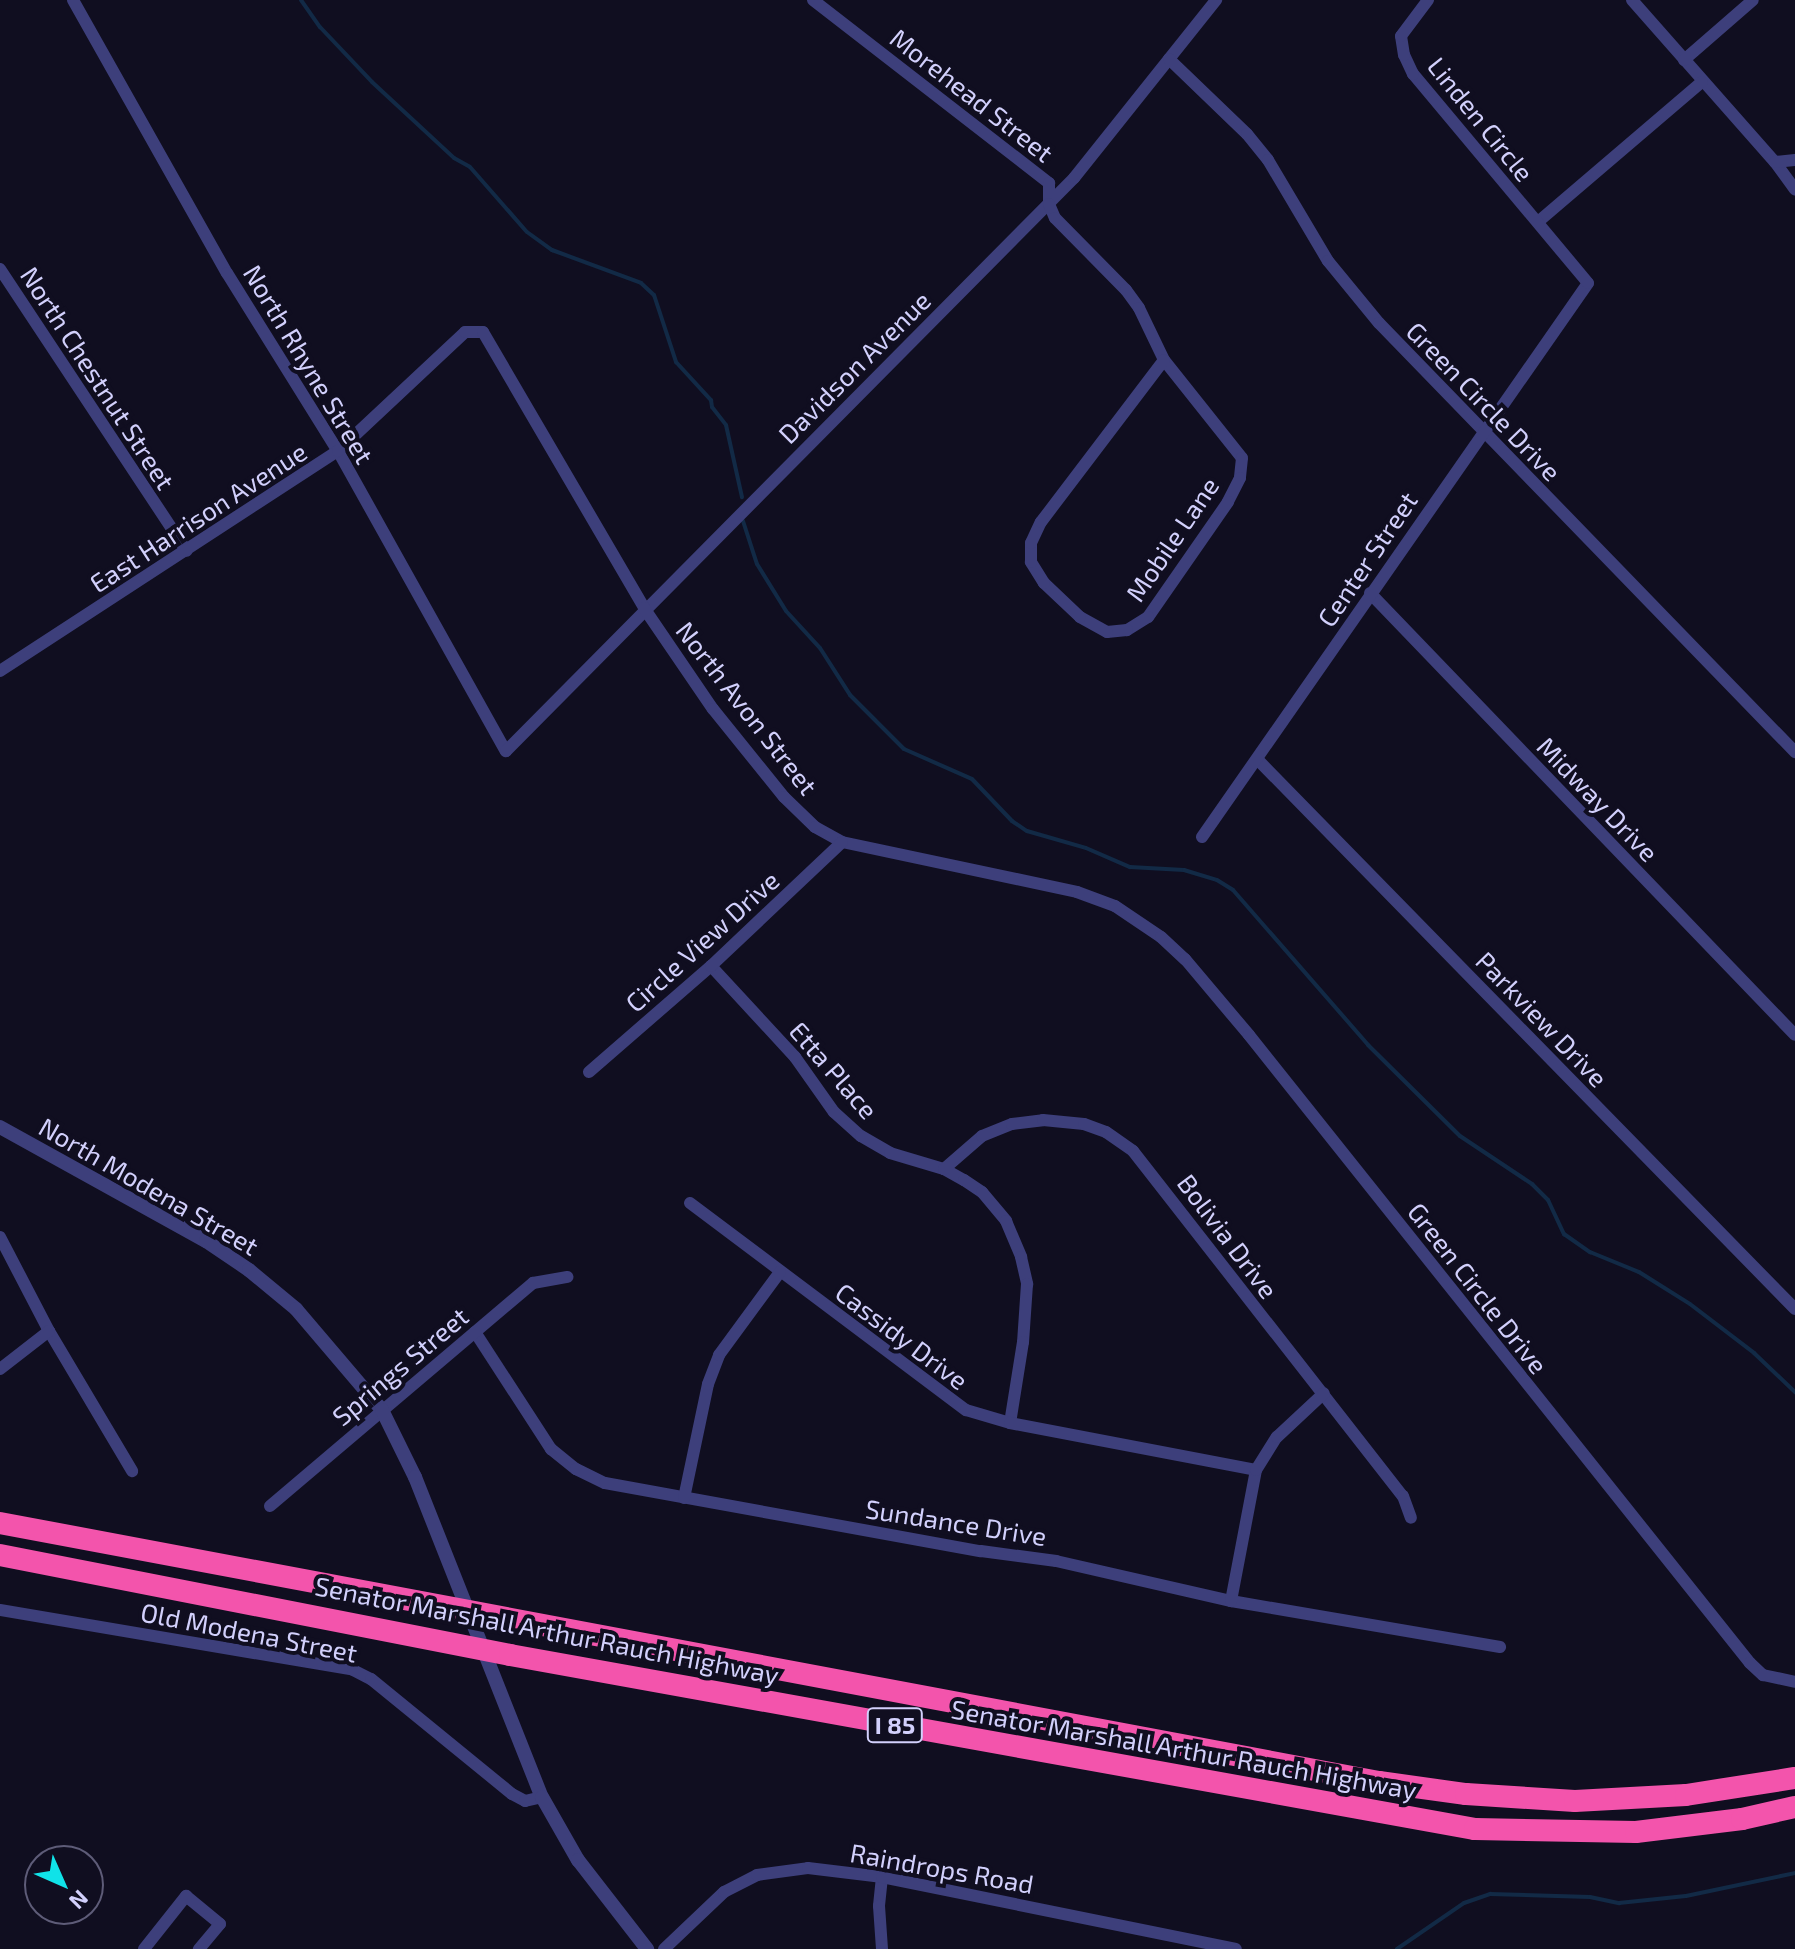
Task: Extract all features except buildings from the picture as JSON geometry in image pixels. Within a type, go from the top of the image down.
[{"type":"highway","name":"Senator Marshall Arthur Rauch Highway","points":[[0,1523],[1393,1784],[1466,1794],[1575,1801],[1686,1795],[1795,1778]]},
{"type":"highway","name":"Senator Marshall Arthur Rauch Highway","points":[[0,1555],[510,1655],[1475,1829],[1636,1832],[1742,1819],[1795,1807]]},
{"type":"street","name":"North Rhyne Street","points":[[73,0],[227,273],[338,451],[506,751]]},
{"type":"street","name":"Morehead Street","points":[[813,0],[1049,183],[1049,204]]},
{"type":"street","name":"Davidson Avenue","points":[[506,751],[644,608],[1049,204],[1216,0]]},
{"type":"street","name":"Linden Circle","points":[[1428,0],[1401,36],[1404,55],[1424,90],[1539,221],[1588,283],[1571,308]]},
{"type":"street","points":[[1632,0],[1775,162],[1795,190]]},
{"type":"street","points":[[1684,60],[1753,0]]},
{"type":"street","name":"Green Circle Drive","points":[[1169,59],[1247,134],[1288,189],[1343,282],[1482,432],[1795,752]]},
{"type":"street","points":[[1539,221],[1702,82]]},
{"type":"street","points":[[1775,162],[1795,160]]},
{"type":"street","name":"Mobile Lane","points":[[1049,204],[1055,218],[1126,290],[1139,308],[1164,360],[1242,458],[1240,478],[1228,502],[1148,617],[1127,630],[1107,632],[1080,617],[1044,583],[1031,562],[1031,543],[1041,522],[1164,360]]},
{"type":"street","name":"North Chestnut Street","points":[[0,269],[187,551]]},
{"type":"street","name":"Center Street","points":[[1202,837],[1571,308]]},
{"type":"street","name":"East Harrison Avenue","points":[[0,671],[338,451],[465,332],[483,332]]},
{"type":"street","name":"North Avon Street","points":[[483,332],[644,608],[713,709],[784,797],[815,827],[842,842],[1077,892],[1127,913]]},
{"type":"street","name":"Midway Drive","points":[[1370,593],[1795,1035]]},
{"type":"street","name":"Parkview Drive","points":[[1258,760],[1795,1309]]},
{"type":"street","name":"Circle View Drive","points":[[589,1072],[711,966],[842,842]]},
{"type":"street","name":"Green Circle Drive","points":[[1127,913],[1185,959],[1213,991],[1750,1663],[1763,1675],[1795,1682]]},
{"type":"street","name":"Etta Place","points":[[711,966],[795,1057],[834,1112],[861,1136],[890,1153],[944,1169],[982,1192],[1006,1221],[1021,1257],[1027,1284],[1024,1330],[1010,1423]]},
{"type":"street","name":"Bolivia Drive","points":[[944,1169],[982,1136],[1012,1124],[1063,1121],[1106,1132],[1133,1151],[1403,1496],[1411,1518]]},
{"type":"street","name":"North Modena Street","points":[[0,1127],[206,1241],[249,1270],[296,1309],[382,1410],[445,1552],[542,1797],[578,1860],[647,1949]]},
{"type":"street","name":"Cassidy Drive","points":[[690,1203],[966,1410],[1010,1423],[1256,1470]]},
{"type":"street","points":[[0,1237],[49,1331],[132,1471]]},
{"type":"street","points":[[684,1498],[708,1384],[719,1355],[780,1272]]},
{"type":"street","name":"Springs Street","points":[[270,1506],[533,1283],[567,1277]]},
{"type":"street","points":[[0,1369],[49,1331]]},
{"type":"street","name":"Sundance Drive","points":[[475,1332],[551,1449],[576,1469],[605,1483],[981,1551],[1056,1561],[1231,1601],[1500,1647]]},
{"type":"street","points":[[1231,1601],[1256,1470],[1277,1437],[1324,1393]]},
{"type":"street","name":"Old Modena Street","points":[[0,1610],[353,1670],[371,1679],[512,1794],[525,1801],[542,1797]]},
{"type":"street","name":"Raindrops Road","points":[[664,1949],[724,1892],[757,1875],[785,1868],[882,1877],[1236,1949]]},
{"type":"street","points":[[882,1877],[879,1906],[882,1949]]},
{"type":"street","points":[[144,1949],[186,1896],[220,1924],[199,1949]]},
{"type":"waterway","points":[[301,0],[320,27],[372,82],[454,158],[470,167],[527,232],[552,250],[641,283],[654,295],[676,362],[711,400],[712,407],[726,425],[742,497]]},
{"type":"waterway","points":[[743,521],[757,564],[786,611],[820,648],[850,695],[904,749],[972,779],[1012,821],[1027,831],[1086,848],[1130,867],[1184,870],[1217,880],[1233,890],[1368,1045],[1460,1136],[1532,1184],[1548,1200],[1564,1234],[1590,1252],[1639,1272],[1690,1304],[1754,1353],[1795,1392]]},
{"type":"waterway","points":[[1397,1949],[1464,1903],[1490,1894],[1590,1897],[1619,1903],[1686,1896],[1795,1873]]}]
